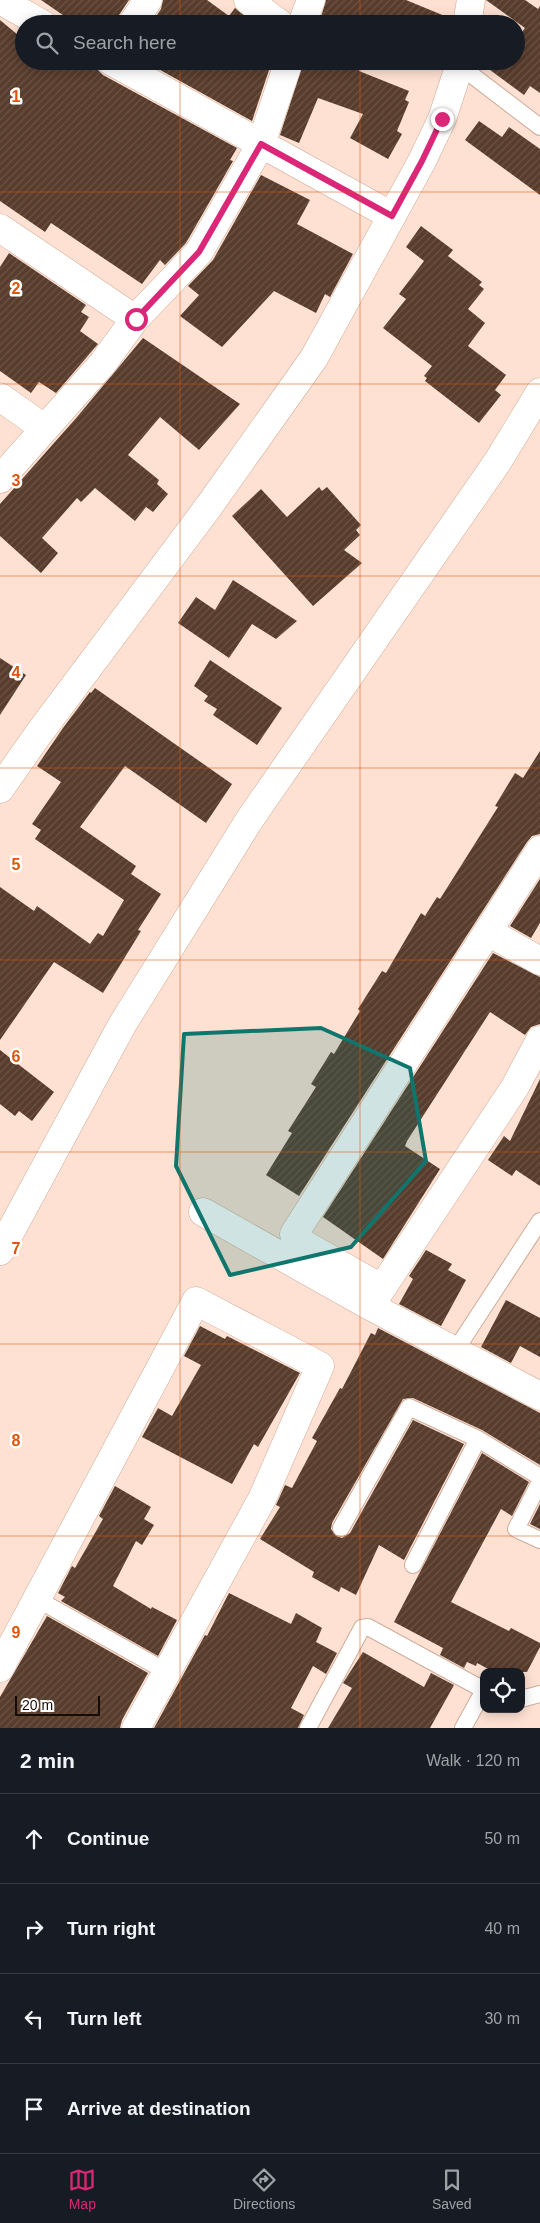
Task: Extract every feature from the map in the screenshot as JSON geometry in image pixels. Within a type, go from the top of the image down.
[{"type":"street","points":[[138,15],[148,0]]},
{"type":"street","points":[[248,0],[268,15]]},
{"type":"street","points":[[305,15],[310,0]]},
{"type":"street","points":[[468,15],[471,0]]},
{"type":"street","points":[[3,1],[27,15]]},
{"type":"street","points":[[126,70],[392,216]]},
{"type":"street","points":[[0,479],[103,362],[136,319],[199,252],[261,144],[286,70]]},
{"type":"street","points":[[0,789],[37,736],[209,506],[314,358],[422,161],[442,119],[458,70]]},
{"type":"street","points":[[0,228],[136,319]]},
{"type":"street","points":[[0,1251],[122,1025],[250,819],[498,461],[540,392]]},
{"type":"street","points":[[0,397],[44,428]]},
{"type":"street","points":[[540,850],[294,1234],[295,1239],[455,1351],[540,1396]]},
{"type":"street","points":[[488,932],[540,961]]},
{"type":"street","points":[[376,1297],[515,1087],[540,1040]]},
{"type":"street","points":[[203,1212],[376,1297]]},
{"type":"street","points":[[0,1668],[196,1301],[320,1366],[262,1499],[136,1728]]},
{"type":"lane","points":[[468,70],[540,128]]},
{"type":"lane","points":[[455,1351],[540,1221]]},
{"type":"lane","points":[[341,1528],[409,1407],[478,1439],[540,1477]]},
{"type":"lane","points":[[413,1565],[478,1439]]},
{"type":"lane","points":[[540,1482],[516,1529],[540,1540]]},
{"type":"lane","points":[[37,1599],[167,1672]]},
{"type":"lane","points":[[308,1728],[362,1628],[368,1627],[480,1688]]},
{"type":"lane","points":[[525,1698],[540,1694]]},
{"type":"lane","points":[[463,1728],[480,1697]]},
{"type":"highlighted area","points":[[321,1028],[410,1068],[426,1161],[351,1247],[230,1275],[176,1166],[184,1034]]},
{"type":"building","points":[[41,0],[129,0],[119,15],[63,15]]},
{"type":"building","points":[[163,0],[207,0],[228,15],[157,15]]},
{"type":"building","points":[[326,0],[406,0],[442,15],[322,15]]},
{"type":"building","points":[[486,0],[525,0],[538,9],[540,6],[540,93],[530,86],[524,95],[490,70],[525,70],[525,15],[507,15]]},
{"type":"building","points":[[235,8],[243,15],[230,15]]},
{"type":"building","points":[[0,20],[15,32],[15,70],[98,70],[103,75],[237,148],[230,160],[233,161],[186,243],[165,265],[160,260],[142,284],[51,223],[45,232],[0,201]]},
{"type":"building","points":[[160,70],[269,70],[252,121]]},
{"type":"building","points":[[301,70],[359,70],[409,91],[405,100],[409,102],[397,131],[402,134],[388,159],[350,138],[363,114],[318,98],[299,143],[280,135]]},
{"type":"building","points":[[479,121],[502,137],[509,127],[540,149],[540,195],[465,140]]},
{"type":"building","points":[[261,175],[310,200],[297,224],[353,254],[330,297],[325,294],[316,313],[274,291],[222,347],[180,316],[199,295],[188,286],[213,260]]},
{"type":"building","points":[[421,226],[453,250],[448,256],[482,282],[479,285],[484,289],[468,309],[485,323],[468,346],[506,375],[495,390],[501,395],[479,423],[425,381],[427,378],[424,376],[432,366],[383,328],[406,299],[399,294],[424,261],[406,247]]},
{"type":"building","points":[[9,253],[86,305],[81,312],[89,317],[80,331],[98,344],[56,393],[39,382],[31,393],[0,371],[0,267]]},
{"type":"building","points":[[143,338],[240,404],[199,450],[160,417],[128,455],[159,480],[157,484],[168,494],[153,512],[146,507],[135,521],[95,488],[81,502],[77,498],[42,538],[58,553],[41,573],[0,536],[0,504],[77,417]]},
{"type":"building","points":[[319,487],[322,491],[327,487],[361,525],[356,530],[360,535],[344,550],[362,563],[313,606],[232,516],[261,489],[287,517]]},
{"type":"building","points":[[233,580],[297,621],[276,639],[252,624],[229,658],[178,623],[196,597],[215,610]]},
{"type":"building","points":[[0,658],[26,675],[0,715]]},
{"type":"building","points":[[210,660],[282,708],[257,745],[213,715],[217,709],[204,701],[208,696],[194,686]]},
{"type":"building","points":[[95,688],[232,784],[206,823],[125,766],[80,827],[136,866],[131,874],[161,894],[138,930],[141,931],[103,993],[54,962],[0,1040],[0,887],[34,911],[37,906],[90,944],[98,933],[103,936],[124,900],[35,839],[41,830],[32,824],[61,782],[37,766],[63,728]]},
{"type":"building","points":[[540,751],[540,834],[532,836],[527,842],[299,1196],[266,1175],[292,1133],[288,1131],[316,1087],[311,1084],[331,1052],[334,1054],[360,1011],[358,1009],[382,971],[386,973],[421,913],[425,916],[437,897],[440,899],[498,807],[495,806],[515,773],[523,778]]},
{"type":"building","points":[[540,879],[540,923],[531,938],[510,926]]},
{"type":"building","points":[[493,953],[540,977],[540,1024],[531,1027],[525,1035],[490,1012],[407,1141],[405,1146],[440,1169],[383,1259],[323,1217]]},
{"type":"building","points":[[0,1050],[54,1092],[32,1121],[19,1111],[15,1116],[0,1104]]},
{"type":"building","points":[[540,1079],[540,1186],[516,1170],[512,1176],[488,1160],[504,1136],[510,1141]]},
{"type":"building","points":[[426,1250],[452,1264],[448,1270],[466,1280],[441,1326],[399,1304],[413,1279],[409,1276]]},
{"type":"building","points":[[506,1300],[540,1318],[540,1357],[520,1346],[511,1363],[481,1347]]},
{"type":"building","points":[[200,1326],[225,1339],[227,1336],[300,1373],[258,1447],[254,1444],[232,1484],[142,1437],[158,1408],[172,1416],[201,1365],[184,1356]]},
{"type":"building","points":[[378,1328],[540,1413],[540,1465],[482,1430],[413,1398],[403,1399],[332,1523],[331,1529],[336,1536],[342,1538],[350,1533],[413,1420],[464,1444],[404,1560],[379,1545],[356,1595],[341,1587],[339,1592],[312,1577],[314,1572],[260,1539],[280,1507],[276,1505],[285,1485],[292,1488],[317,1441],[312,1438],[340,1388],[342,1389],[371,1333],[375,1335]]},
{"type":"building","points":[[482,1453],[529,1482],[512,1516],[501,1509],[451,1602],[509,1631],[511,1628],[540,1643],[540,1647],[527,1672],[525,1672],[525,1668],[486,1668],[477,1663],[476,1666],[467,1662],[464,1668],[440,1655],[443,1648],[394,1622]]},
{"type":"building","points":[[115,1486],[151,1507],[144,1519],[154,1525],[142,1545],[136,1541],[113,1586],[151,1609],[152,1607],[177,1620],[158,1656],[61,1601],[65,1597],[58,1593],[72,1566],[75,1568],[103,1519],[99,1516]]},
{"type":"building","points":[[540,1504],[540,1529],[530,1524]]},
{"type":"building","points":[[229,1593],[291,1624],[296,1613],[322,1628],[316,1642],[337,1653],[326,1674],[313,1666],[291,1708],[304,1715],[298,1728],[154,1728],[205,1635],[207,1636]]},
{"type":"building","points":[[47,1616],[148,1673],[122,1720],[120,1728],[0,1728],[0,1697]]},
{"type":"building","points":[[363,1652],[424,1687],[431,1673],[454,1685],[430,1728],[328,1728],[352,1688],[343,1683]]},
{"type":"route","points":[[136,319],[199,252],[261,144],[392,216],[442,119]]}]
